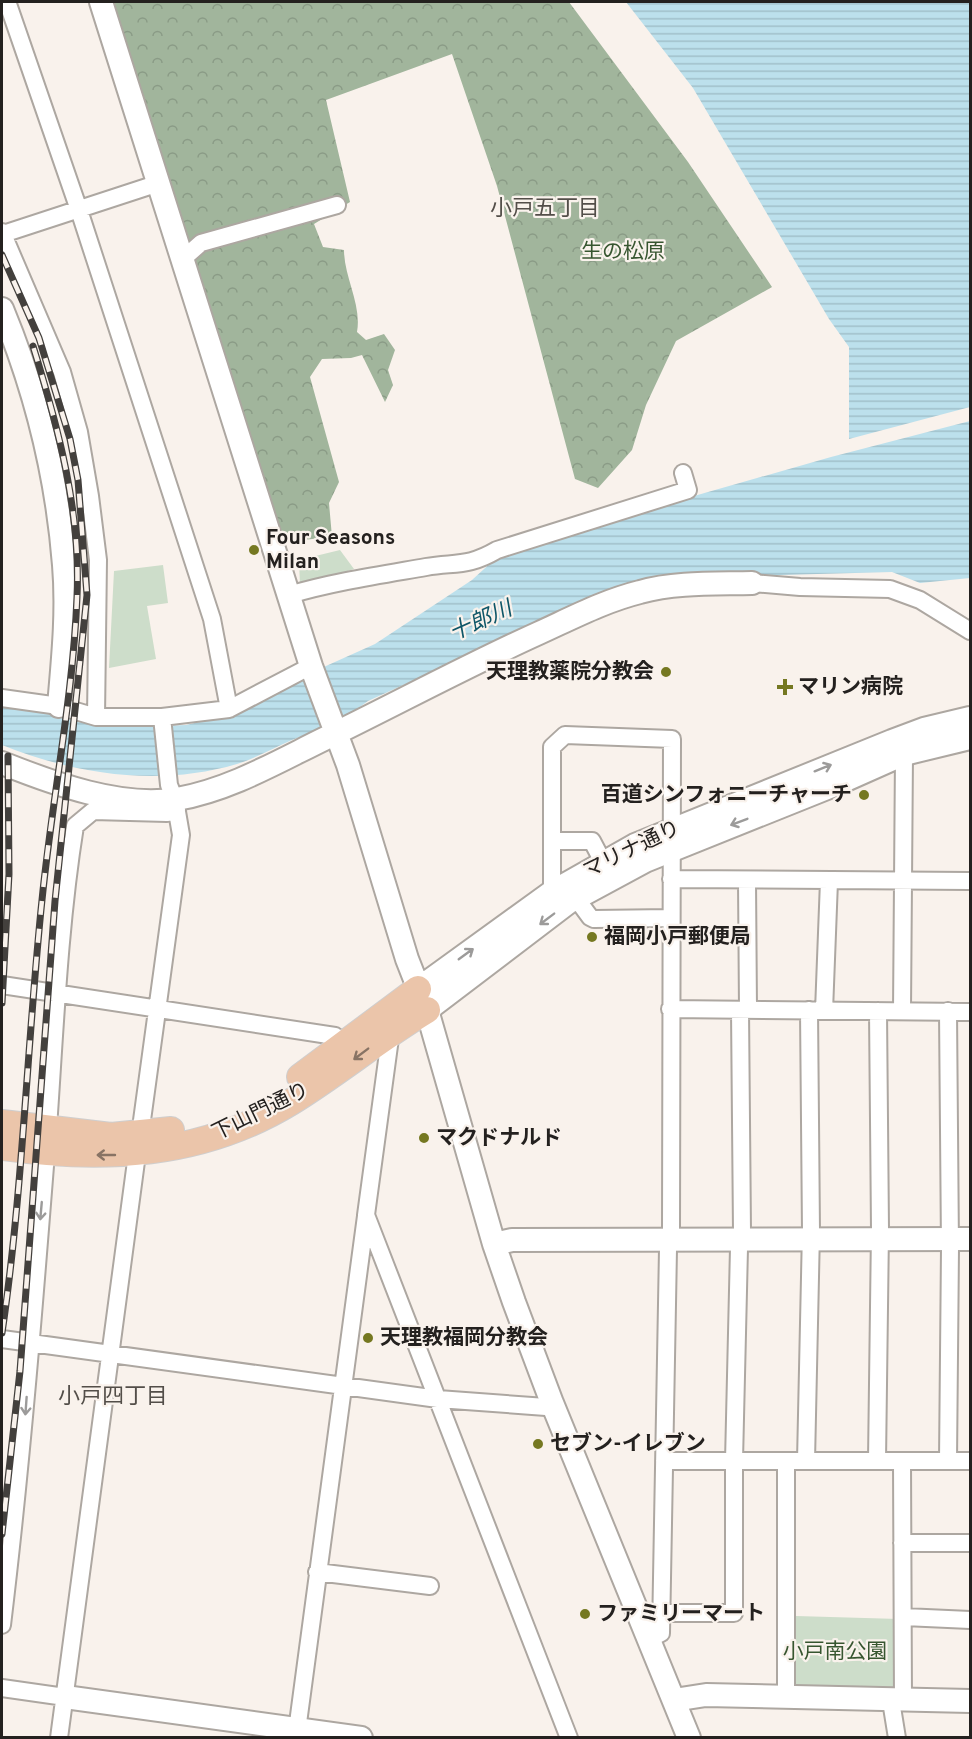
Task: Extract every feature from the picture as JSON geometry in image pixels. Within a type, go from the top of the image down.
[{"type":"main road","name":"下山門通り","points":[[138,1144],[183,1146],[231,1131],[289,1103],[342,1068],[391,1031],[422,999]]},
{"type":"main road","name":"下山門通り","points":[[2,1122],[47,1141],[111,1155],[178,1129],[238,1110],[281,1091],[345,1044],[422,999]]},
{"type":"main road","name":"下山門通り","points":[[2,1146],[47,1141]]},
{"type":"street","points":[[101,2],[184,258],[311,666],[351,776],[407,959],[422,999],[494,1244],[552,1403],[689,1737]]},
{"type":"street","points":[[6,7],[79,210],[212,619],[229,710]]},
{"type":"street","points":[[96,717],[98,560],[79,432],[62,372],[2,233],[159,183]]},
{"type":"street","points":[[184,258],[201,243],[337,205]]},
{"type":"street","points":[[2,309],[22,358],[48,447],[64,565],[64,634],[59,706]]},
{"type":"street","points":[[289,595],[326,584],[428,567],[478,562],[497,550],[688,490],[683,473]]},
{"type":"street","points":[[2,763],[84,792],[128,799],[174,798],[213,790],[334,734],[490,655],[605,603],[642,591],[688,585],[871,579],[896,583],[927,593],[970,618]]},
{"type":"street","points":[[752,583],[890,590],[920,600],[970,631]]},
{"type":"street","points":[[2,698],[59,706],[96,717],[163,723],[229,710],[311,666]]},
{"type":"street","name":"マリナ通り","points":[[422,999],[576,898],[672,839],[892,741],[934,726],[970,718]]},
{"type":"street","points":[[59,1737],[109,1354],[182,835],[163,723]]},
{"type":"street","points":[[552,892],[552,747],[565,735],[672,739],[671,1230],[661,1634],[649,1639]]},
{"type":"street","name":"マリナ通り","points":[[422,999],[552,892],[603,862],[832,786],[904,754],[970,738]]},
{"type":"street","points":[[902,1011],[904,754]]},
{"type":"street","points":[[2,1624],[25,1417],[66,879],[75,826],[93,811],[167,813],[174,798]]},
{"type":"street","points":[[552,841],[592,841],[603,862]]},
{"type":"street","points":[[671,879],[970,881]]},
{"type":"street","points":[[661,1613],[734,1613],[734,1461],[747,881]]},
{"type":"street","points":[[806,1461],[817,1011],[829,881]]},
{"type":"street","points":[[576,898],[594,919],[670,918]]},
{"type":"street","points":[[2,986],[335,1036],[345,1044]]},
{"type":"street","points":[[670,1009],[970,1012]]},
{"type":"street","points":[[877,1461],[880,1239],[878,1011]]},
{"type":"street","points":[[948,1011],[960,1239],[948,1461]]},
{"type":"street","points":[[297,1733],[391,1031]]},
{"type":"street","points":[[366,1215],[568,1737]]},
{"type":"street","points":[[494,1244],[512,1239],[960,1239]]},
{"type":"street","points":[[2,1339],[438,1399],[546,1407],[552,1403]]},
{"type":"street","points":[[664,1461],[970,1461]]},
{"type":"street","points":[[786,1461],[786,1696]]},
{"type":"street","points":[[897,1737],[897,1701],[904,1617],[902,1461]]},
{"type":"street","points":[[902,1543],[970,1543]]},
{"type":"street","points":[[317,1572],[430,1586]]},
{"type":"street","points":[[904,1617],[970,1620]]},
{"type":"street","points":[[2,1688],[297,1733],[361,1737]]},
{"type":"street","points":[[674,1700],[706,1695],[970,1701]]},
{"type":"green space","name":"生の松原","points":[[112,2],[569,2],[688,162],[772,287],[676,341],[646,405],[632,450],[598,488],[575,479],[497,186],[452,54],[326,100],[350,202],[314,224],[323,247],[344,250],[357,312],[357,332],[366,340],[384,334],[395,350],[388,370],[393,385],[385,402],[362,355],[351,358],[322,359],[310,377],[339,482],[329,503],[332,537],[283,542]]},
{"type":"green space","points":[[340,550],[354,569],[300,586],[299,560]]},
{"type":"green space","points":[[163,565],[168,603],[147,606],[156,659],[109,668],[114,571]]},
{"type":"green space","name":"小戸南公園","points":[[796,1616],[899,1619],[898,1691],[796,1686]]},
{"type":"water","points":[[626,2],[970,2],[970,407],[849,439],[849,347],[829,319],[693,88]]},
{"type":"water","name":"十郎川","points":[[970,421],[970,578],[920,583],[892,572],[676,578],[610,591],[368,701],[322,728],[244,762],[208,771],[148,776],[118,774],[59,764],[2,745],[2,703],[58,716],[136,727],[186,725],[241,712],[297,679],[375,644],[472,580],[496,558],[603,522],[831,457]]},
{"type":"railway","points":[[2,255],[39,338],[70,439],[78,480],[87,595],[55,901],[20,1371],[2,1534]]},
{"type":"railway","points":[[2,1333],[20,1171],[42,900],[67,711],[77,597],[75,533],[66,470],[33,346]]},
{"type":"railway","points":[[2,1003],[9,874],[8,756]]},
{"type":"place","name":"Four Seasons Milan","points":[[254,550]]},
{"type":"place","name":"天理教薬院分教会","points":[[666,672]]},
{"type":"place","name":"マリン病院","points":[[785,687]]},
{"type":"place","name":"百道シンフォニーチャーチ","points":[[864,795]]},
{"type":"place","name":"福岡小戸郵便局","points":[[592,937]]},
{"type":"place","name":"マクドナルド","points":[[424,1138]]},
{"type":"place","name":"天理教福岡分教会","points":[[368,1338]]},
{"type":"place","name":"セブン-イレブン","points":[[538,1444]]},
{"type":"place","name":"ファミリーマート","points":[[585,1614]]},
{"type":"district","name":"小戸五丁目","points":[[545,209]]},
{"type":"district","name":"小戸四丁目","points":[[113,1397]]}]
